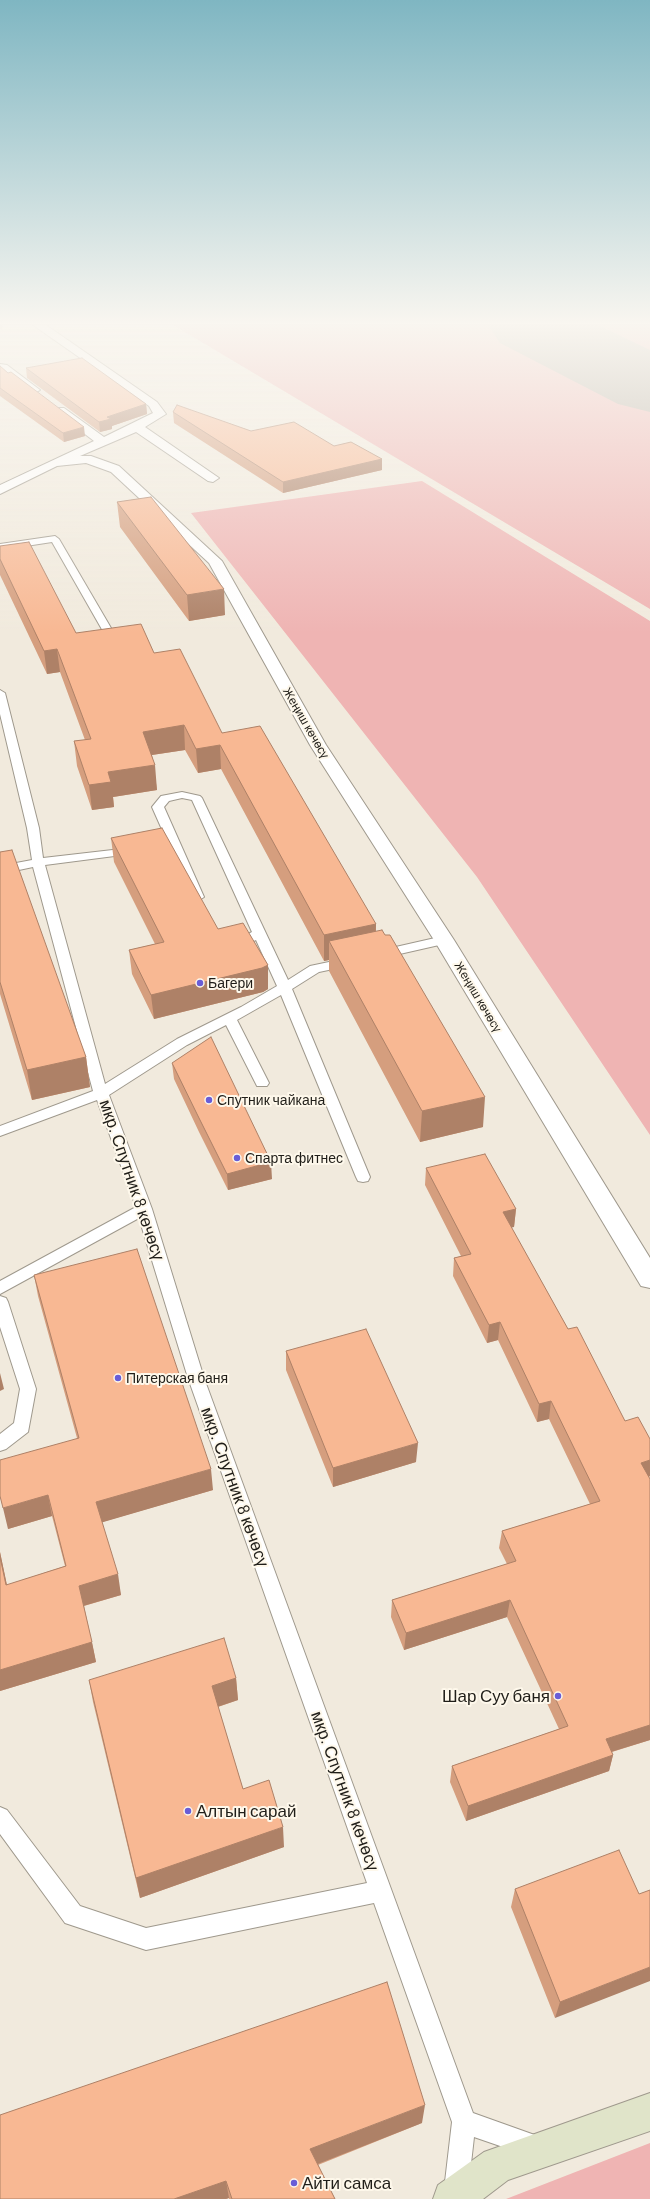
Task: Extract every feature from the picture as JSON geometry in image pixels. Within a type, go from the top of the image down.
[{"type":"main road","points":[[454,2198],[497,2165],[650,2112]]},
{"type":"street","points":[[84,428],[102,441]]},
{"type":"street","points":[[0,490],[54,463],[135,428]]},
{"type":"street","points":[[138,428],[213,478]]},
{"type":"street","name":"Жеңиш көчөсү","points":[[54,463],[88,459],[114,469],[215,562],[318,745],[444,940],[650,1279]]},
{"type":"lane","points":[[0,547],[54,539],[113,640]]},
{"type":"lane","points":[[0,693],[3,714],[33,828],[38,862],[101,1093],[0,1131]]},
{"type":"lane","points":[[204,910],[158,807],[165,798],[182,795],[196,798],[284,986],[363,1178]]},
{"type":"lane","points":[[160,847],[175,845]]},
{"type":"lane","points":[[0,870],[38,862],[144,849]]},
{"type":"lane","points":[[224,940],[244,941],[259,933]]},
{"type":"lane","name":"мкр. Спутник 8 көчөсү","points":[[444,940],[315,969],[229,1018],[182,1042],[101,1093],[144,1208],[196,1378],[464,2122],[454,2198]]},
{"type":"lane","points":[[229,1018],[262,1083]]},
{"type":"lane","points":[[0,1288],[144,1208]]},
{"type":"lane","points":[[0,1302],[28,1390],[22,1427],[0,1444]]},
{"type":"lane","points":[[0,1817],[73,1915],[146,1939],[381,1892]]},
{"type":"lane","points":[[464,2122],[543,2149]]},
{"type":"shaded area","points":[[345,428],[650,428],[650,609]]},
{"type":"shaded area","points":[[422,481],[650,621],[650,1135],[477,877],[191,513]]},
{"type":"shaded area","points":[[650,2143],[650,2199],[506,2199]]},
{"type":"building","points":[[55,428],[82,428],[63,433]]},
{"type":"building","points":[[198,428],[241,428],[251,431],[267,428],[303,428],[334,446],[351,442],[382,459],[283,482]]},
{"type":"building","points":[[151,497],[224,589],[187,595],[117,502]]},
{"type":"building","points":[[29,542],[76,633],[141,624],[154,653],[180,649],[222,733],[260,726],[376,924],[324,935],[220,745],[196,749],[184,725],[143,732],[155,765],[108,772],[111,782],[89,785],[74,741],[91,739],[57,649],[44,651],[0,559],[0,546]]},
{"type":"building","points":[[162,828],[218,929],[243,923],[268,965],[262,968],[151,995],[129,950],[164,942],[111,838]]},
{"type":"building","points":[[12,850],[86,1057],[27,1070],[0,982],[0,852]]},
{"type":"building","points":[[382,930],[385,935],[390,935],[485,1097],[422,1111],[329,941]]},
{"type":"building","points":[[211,1037],[271,1162],[227,1174],[172,1063]]},
{"type":"building","points":[[485,1154],[516,1209],[503,1212],[568,1329],[577,1327],[625,1421],[638,1417],[650,1439],[650,1460],[641,1463],[650,1479],[650,1725],[606,1739],[613,1755],[468,1806],[452,1766],[568,1726],[510,1600],[406,1633],[392,1600],[516,1561],[502,1531],[600,1501],[551,1401],[539,1404],[500,1322],[489,1325],[454,1258],[471,1254],[426,1168]]},
{"type":"building","points":[[137,1249],[211,1469],[96,1502],[118,1574],[79,1586],[92,1642],[0,1670],[0,1557],[6,1585],[66,1566],[48,1495],[3,1508],[0,1496],[0,1460],[79,1438],[34,1275]]},
{"type":"building","points":[[366,1329],[418,1443],[333,1468],[286,1351]]},
{"type":"building","points":[[224,1638],[236,1678],[212,1686],[243,1789],[269,1780],[283,1827],[136,1878],[89,1680]]},
{"type":"building","points":[[619,1850],[639,1894],[650,1890],[650,1967],[560,2002],[515,1889]]},
{"type":"building","points":[[387,1982],[425,2105],[310,2149],[335,2199],[232,2199],[226,2181],[174,2199],[0,2199],[0,2115]]},
{"type":"place","name":"Багери","points":[[200,983]]},
{"type":"place","name":"Спутник чайкана","points":[[209,1100]]},
{"type":"place","name":"Спарта фитнес","points":[[237,1158]]},
{"type":"place","name":"Питерская баня","points":[[118,1378]]},
{"type":"place","name":"Шар Суу баня","points":[[558,1696]]},
{"type":"place","name":"Алтын сарай","points":[[188,1811]]},
{"type":"place","name":"Айти самса","points":[[294,2183]]}]
